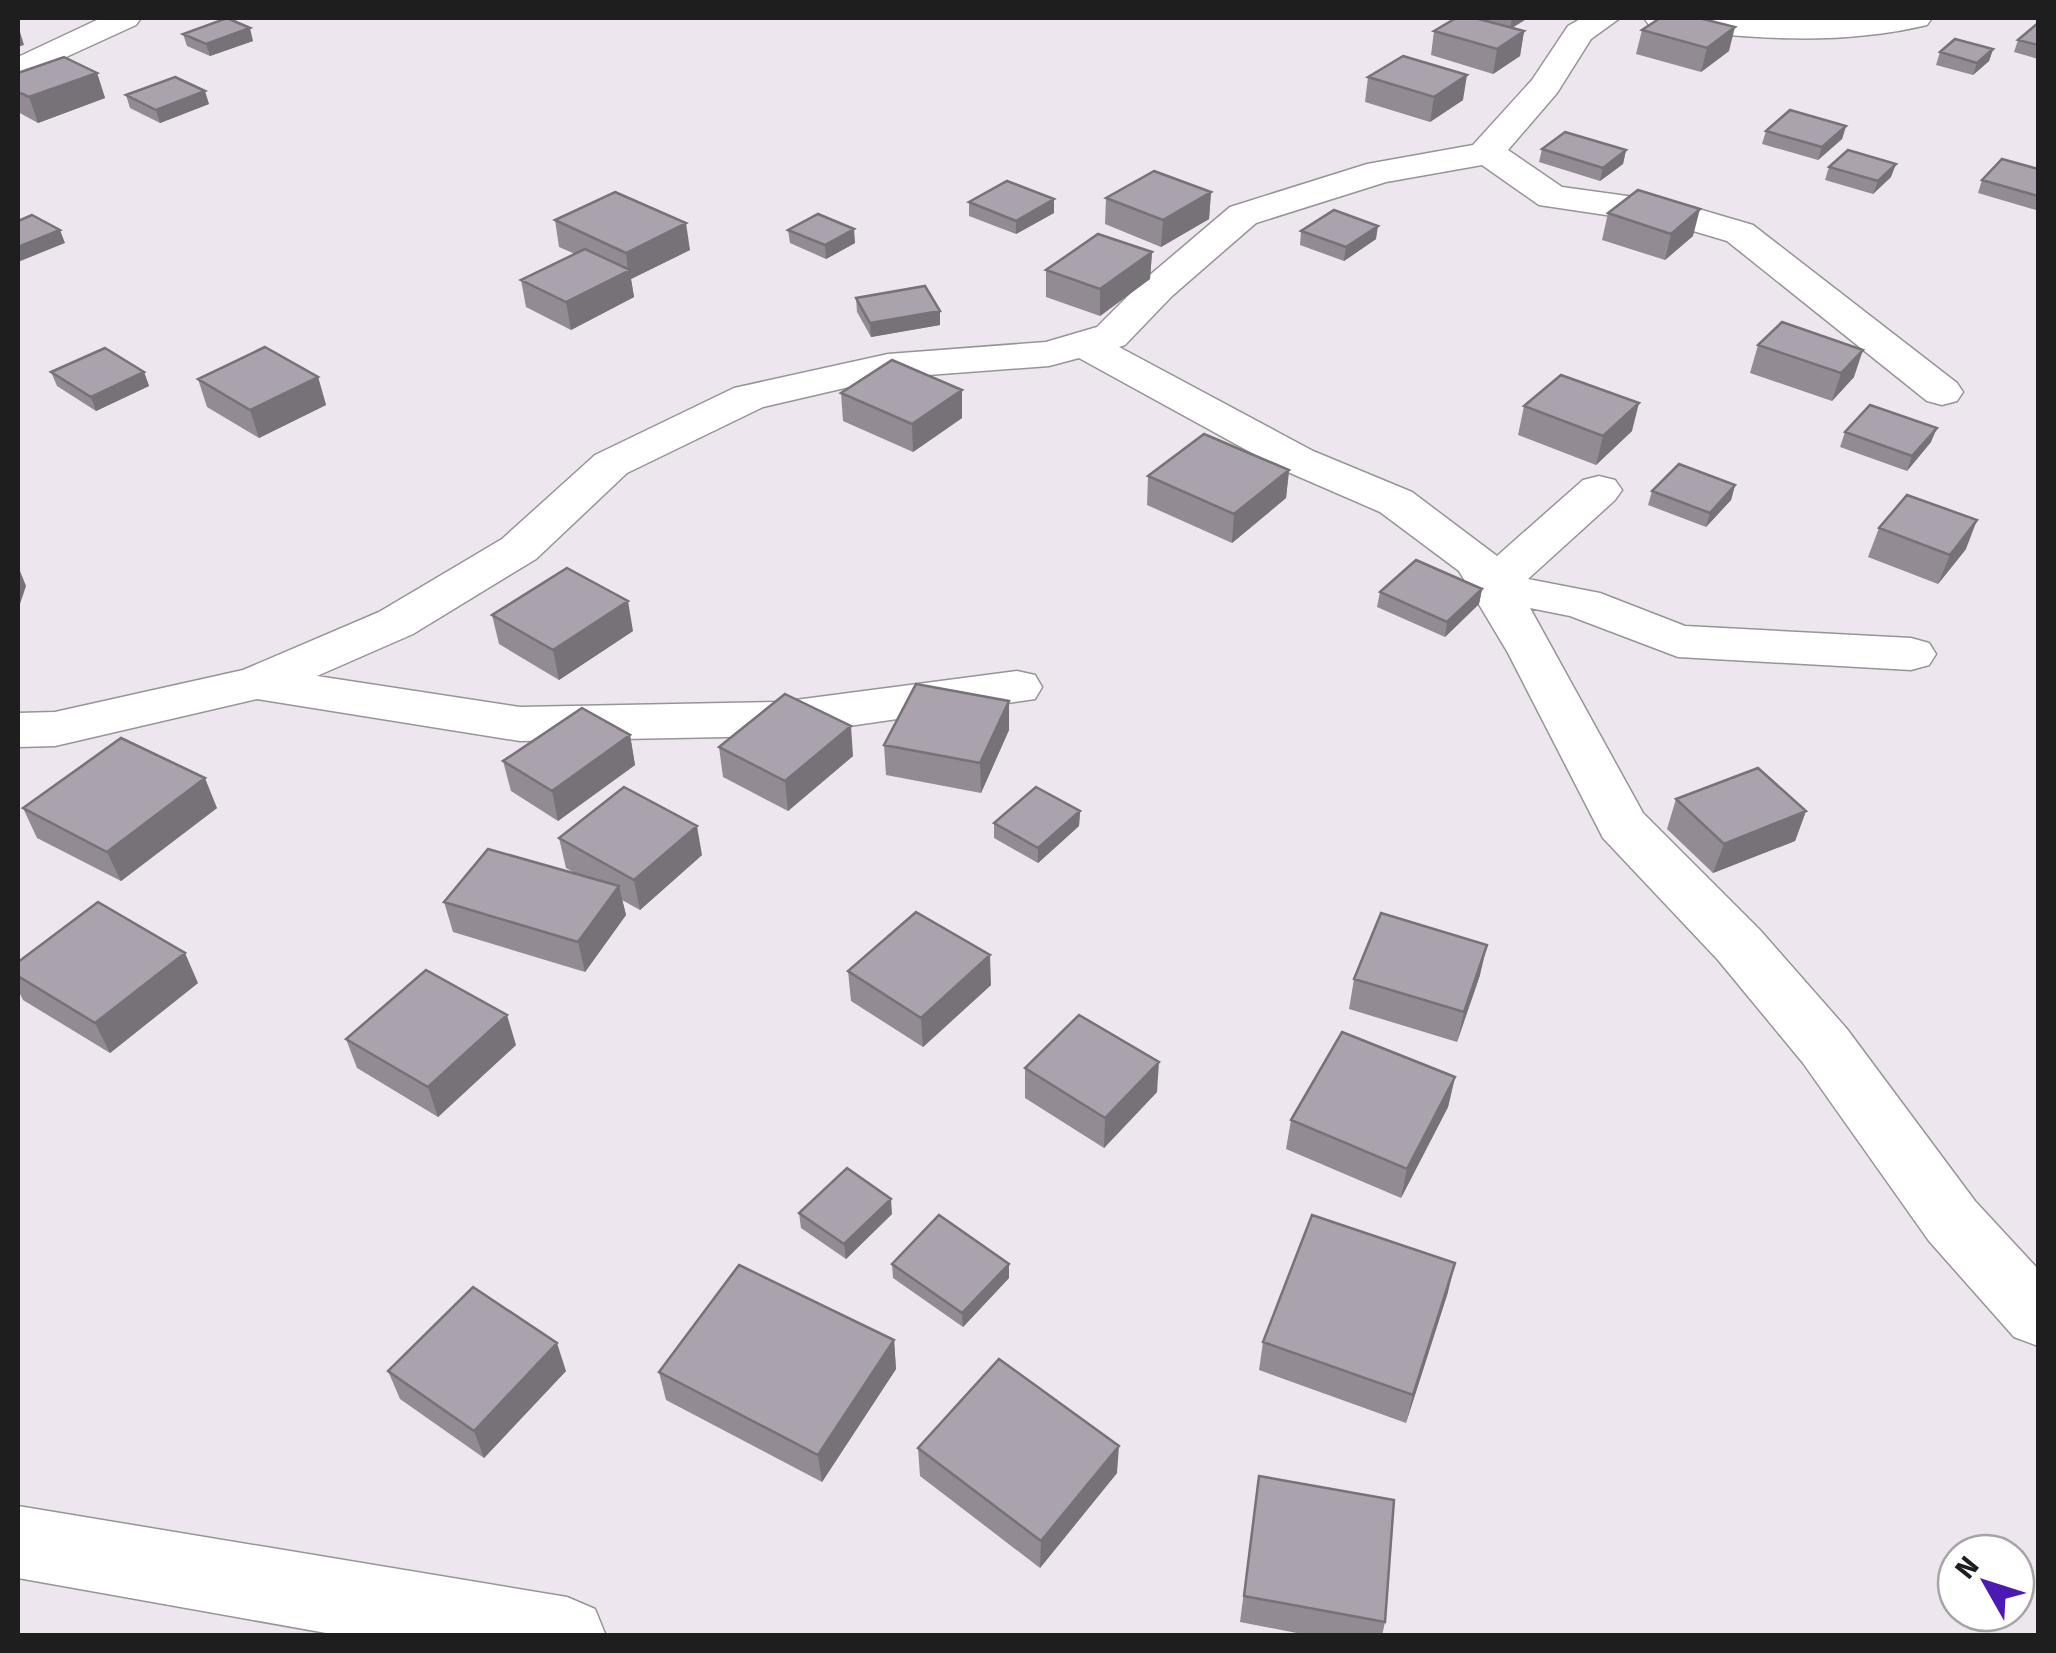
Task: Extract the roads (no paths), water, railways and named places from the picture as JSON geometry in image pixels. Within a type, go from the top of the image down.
[{"type":"street","points":[[18,70],[83,27],[125,18]]},
{"type":"street","points":[[18,730],[55,729],[257,684],[396,623],[519,549],[611,464],[750,396],[888,366],[1049,354],[1111,336],[1158,288],[1243,215],[1380,172],[1487,152],[1545,86],[1578,33],[1604,18]]},
{"type":"street","points":[[1660,18],[1769,32],[1864,27],[1916,18]]},
{"type":"street","points":[[1487,152],[1552,197],[1678,214],[1740,234],[1942,392]]},
{"type":"street","points":[[1083,344],[1298,460],[1396,502],[1478,562],[1534,653],[1622,825],[1740,945],[1824,1046],[1952,1221],[2038,1316]]},
{"type":"street","points":[[1492,586],[1598,490]]},
{"type":"street","points":[[1492,586],[1583,604],[1678,642],[1911,654]]},
{"type":"street","points":[[257,684],[520,724],[780,718],[1017,687]]},
{"type":"street","points":[[18,1542],[567,1636]]}]
